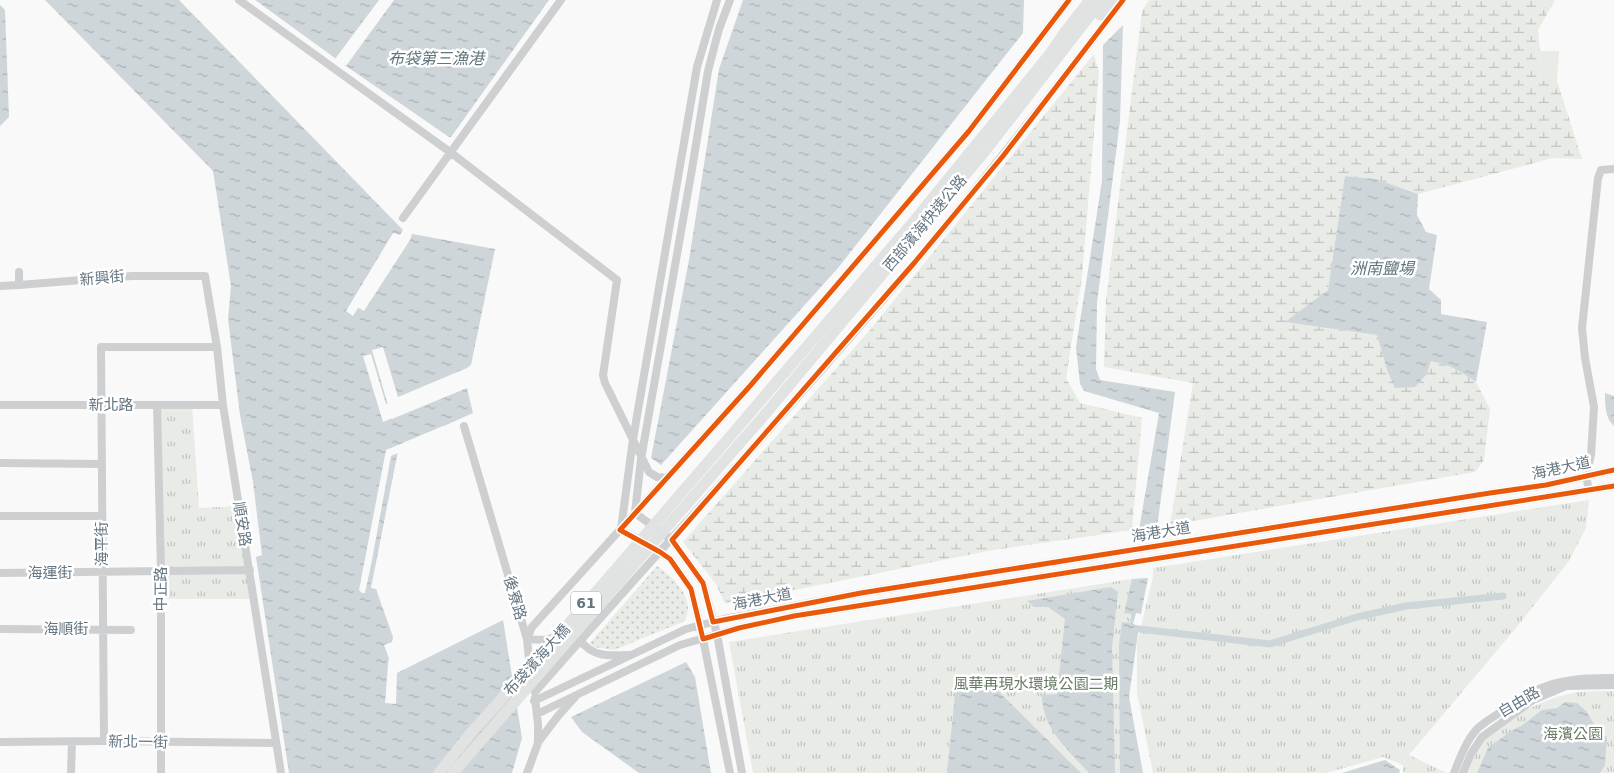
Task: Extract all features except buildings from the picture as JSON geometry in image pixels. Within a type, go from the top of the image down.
[{"type":"highway","name":"西部濱海快速公路","points":[[738,437],[990,129],[1049,55],[1088,0]]},
{"type":"highway","name":"西部濱海快速公路","points":[[738,437],[767,412],[980,157],[1102,0]]},
{"type":"highway","points":[[1037,85],[1074,46],[1112,0]]},
{"type":"highway","name":"布袋濱海大橋","points":[[439,773],[470,734],[738,437]]},
{"type":"highway","name":"布袋濱海大橋","points":[[453,773],[738,437]]},
{"type":"street","points":[[239,0],[450,152],[617,280],[603,375],[605,383],[633,439],[641,460],[649,472],[657,477],[667,478]]},
{"type":"street","points":[[403,218],[562,0]]},
{"type":"street","points":[[620,530],[633,439],[697,68],[717,0]]},
{"type":"street","points":[[635,513],[641,460],[708,71],[719,28],[730,0]]},
{"type":"street","points":[[594,625],[581,632],[545,640],[527,639],[532,627],[750,386],[969,131],[1069,0]]},
{"type":"street","points":[[535,692],[672,540],[915,262],[1003,156],[1123,0]]},
{"type":"street","points":[[1588,490],[1586,476],[1591,455],[1594,407],[1585,358],[1582,328],[1598,178],[1601,170],[1614,169]]},
{"type":"street","points":[[19,272],[19,285]]},
{"type":"street","name":"新興街","points":[[0,286],[132,276],[205,276]]},
{"type":"street","name":"順安路","points":[[205,276],[217,347],[223,406],[281,773]]},
{"type":"street","name":"海平街","points":[[104,741],[101,347],[217,347]]},
{"type":"street","name":"新北路","points":[[0,405],[223,406]]},
{"type":"street","name":"中正路","points":[[157,405],[161,571],[161,773]]},
{"type":"street","name":"後寮路","points":[[464,426],[527,639],[535,692],[534,701],[537,714],[538,743],[527,773]]},
{"type":"street","points":[[0,463],[102,464]]},
{"type":"street","name":"海港大道","points":[[534,701],[686,629],[713,622],[861,593],[1546,485],[1614,470]]},
{"type":"street","name":"海港大道","points":[[537,714],[680,645],[739,628],[794,616],[1614,486]]},
{"type":"street","points":[[635,513],[672,540],[703,583],[717,634],[742,773]]},
{"type":"street","points":[[0,516],[102,516]]},
{"type":"street","points":[[620,530],[670,559],[691,589],[703,638],[730,773]]},
{"type":"street","name":"海運街","points":[[0,573],[250,570]]},
{"type":"street","points":[[520,614],[530,620],[540,618]]},
{"type":"street","name":"海順街","points":[[0,629],[131,630]]},
{"type":"street","points":[[580,640],[587,649],[607,656],[632,654]]},
{"type":"street","name":"自由路","points":[[1454,773],[1461,754],[1477,729],[1532,691],[1560,681],[1614,678]]},
{"type":"street","name":"自由路","points":[[1463,773],[1471,754],[1482,737],[1533,700],[1566,686],[1614,685]]},
{"type":"street","points":[[538,743],[558,716],[580,692]]},
{"type":"street","name":"新北一街","points":[[0,742],[276,743]]},
{"type":"street","points":[[71,773],[72,742]]},
{"type":"green space","points":[[1149,0],[1555,0],[1538,30],[1540,51],[1539,81],[1557,81],[1582,159],[1553,158],[1418,194],[1376,179],[1345,176],[1328,290],[1286,322],[1377,335],[1387,370],[1427,374],[1431,361],[1439,362],[1476,382],[1490,409],[1484,460],[1475,472],[1170,525],[1193,383],[1104,367],[1106,300],[1142,11]]},
{"type":"green space","points":[[1540,51],[1559,51],[1557,81],[1539,81]]},
{"type":"green space","points":[[1094,54],[1099,72],[1082,277],[1066,378],[1080,403],[1142,418],[1132,530],[993,550],[725,604],[716,584],[683,542],[870,330]]},
{"type":"green space","points":[[157,405],[192,405],[199,508],[240,506],[254,599],[161,599]]},
{"type":"green space","points":[[1589,500],[1586,528],[1569,561],[1520,623],[1409,755],[1447,773],[1403,773],[1403,765],[1383,757],[1326,773],[1153,773],[1137,693],[1137,643],[1153,577],[1153,568]]},
{"type":"green space","points":[[657,566],[682,590],[688,609],[685,621],[614,650],[594,647],[590,643]]},
{"type":"green space","name":"風華再現水環境公園二期","points":[[1132,579],[1123,773],[753,773],[729,642]]},
{"type":"green space","name":"海濱公園","points":[[1614,691],[1614,773],[1468,773],[1476,753],[1483,742],[1491,733],[1514,717],[1540,703],[1567,694]]},
{"type":"water","points":[[45,0],[179,0],[403,230],[357,307],[364,311],[412,234],[495,249],[471,365],[398,397],[383,347],[372,350],[392,419],[467,388],[473,413],[399,446],[371,588],[376,589],[393,637],[388,664],[385,703],[396,704],[397,673],[503,620],[522,738],[512,773],[289,773],[256,557],[262,555],[253,482],[240,415],[228,319],[231,286],[213,171]]},
{"type":"water","name":"布袋第三漁港","points":[[255,0],[549,0],[451,137],[449,137]]},
{"type":"water","points":[[743,0],[1024,0],[1023,33],[838,268],[661,465],[651,458],[689,260],[719,69]]},
{"type":"water","points":[[0,5],[5,10],[9,117],[0,126]]},
{"type":"water","points":[[1123,25],[1120,121],[1097,303],[1096,369],[1100,380],[1175,392],[1157,528],[1139,530],[1159,413],[1084,391],[1080,384],[1076,347],[1102,181],[1103,45]]},
{"type":"water","name":"洲南鹽場","points":[[1345,176],[1376,179],[1418,194],[1417,215],[1426,232],[1437,235],[1429,289],[1441,300],[1441,314],[1487,322],[1476,382],[1455,369],[1431,361],[1427,374],[1415,387],[1395,388],[1387,370],[1377,335],[1285,322],[1328,290]]},
{"type":"water","points":[[1605,393],[1614,396],[1614,426],[1607,415]]},
{"type":"water","points":[[1148,578],[1141,614],[1136,613],[1133,624],[1139,626],[1129,697],[1143,773],[1120,773],[1119,645],[1122,622],[1130,623],[1131,614],[1124,613],[1132,579]]},
{"type":"water","points":[[1111,587],[1118,592],[1112,648],[1115,773],[1089,773],[1065,747],[1051,728],[1043,707],[1042,695],[1057,694],[1065,619],[1048,607],[1034,607],[1027,601]]},
{"type":"water","points":[[686,662],[695,677],[711,773],[639,773],[582,732],[571,717]]},
{"type":"water","points":[[988,681],[1081,773],[947,773],[956,686]]},
{"type":"water","name":"海濱公園","points":[[1565,702],[1577,703],[1587,712],[1595,726],[1607,737],[1605,765],[1600,773],[1477,773],[1488,748],[1542,710],[1557,708]]},
{"type":"water","points":[[1385,760],[1400,770],[1399,773],[1342,773]]},
{"type":"pier","points":[[379,0],[394,0],[346,66],[335,59]]},
{"type":"pier","points":[[393,233],[401,235],[400,240],[353,316],[346,311]]},
{"type":"pier","points":[[371,354],[386,404],[390,403],[394,416],[453,392],[383,422],[363,356]]},
{"type":"pier","points":[[443,426],[444,428],[401,447],[400,452],[391,456],[372,560],[365,593],[362,593],[359,590],[386,450]]},
{"type":"pier","points":[[395,641],[387,701],[393,702],[394,688],[393,703],[386,702],[391,664],[384,645]]},
{"type":"pier","points":[[438,650],[396,672],[396,671]]},
{"type":"waterway","points":[[1139,629],[1270,644],[1357,617],[1406,606],[1503,596]]},
{"type":"cycle path","points":[[1069,0],[969,131],[750,386],[620,530],[670,559],[691,589],[703,639],[739,628],[794,616],[1614,486]]},
{"type":"cycle path","points":[[1123,0],[1003,156],[915,262],[672,540],[703,583],[713,622],[861,593],[1546,485],[1614,470]]}]
